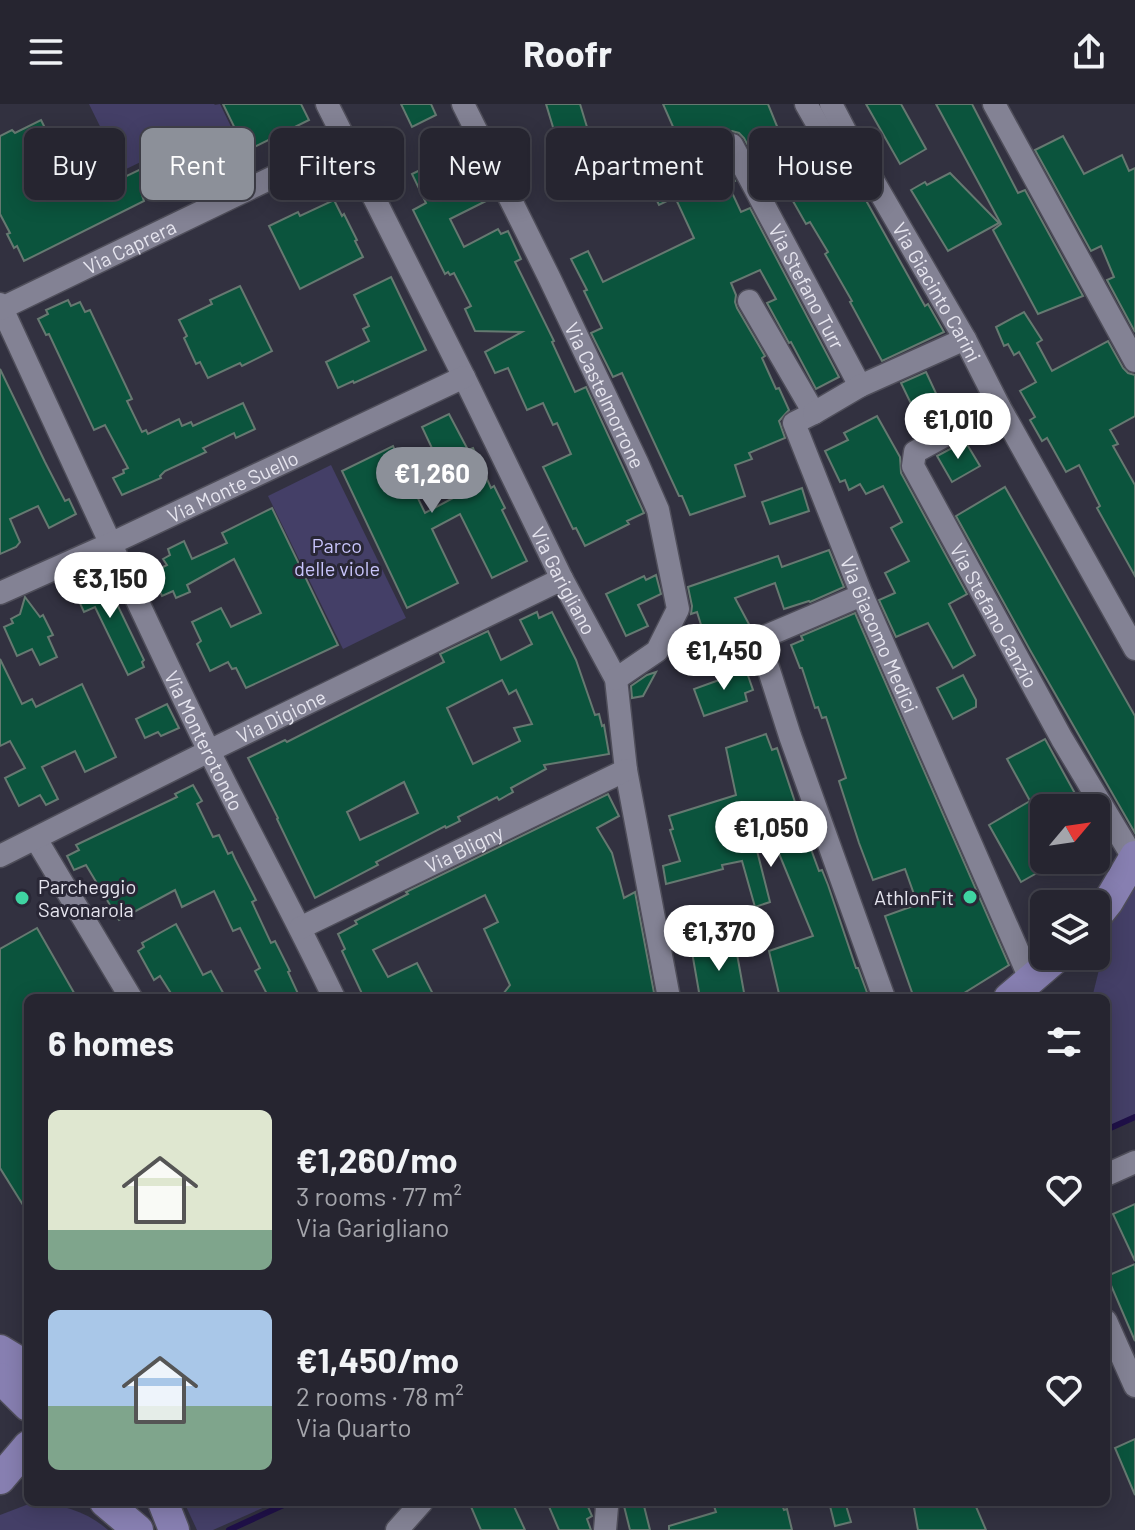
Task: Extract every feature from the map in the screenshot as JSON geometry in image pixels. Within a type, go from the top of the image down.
[{"type":"main road","points":[[1110,899],[1134,858]]},
{"type":"main road","points":[[1020,989],[1042,970]]},
{"type":"main road","points":[[0,1350],[24,1365]]},
{"type":"main road","points":[[0,1378],[24,1402]]},
{"type":"main road","points":[[0,1479],[24,1451]]},
{"type":"main road","points":[[0,1490],[24,1482]]},
{"type":"main road","points":[[110,1506],[138,1530]]},
{"type":"main road","points":[[143,1506],[160,1530]]},
{"type":"main road","points":[[165,1506],[174,1530]]},
{"type":"street","name":"Via Garigliano","points":[[327,104],[339,128]]},
{"type":"street","name":"Via Castelmorrone","points":[[463,104],[549,277],[658,510],[678,609],[657,651],[616,679]]},
{"type":"street","points":[[806,104],[820,128]]},
{"type":"street","name":"Via Giacinto Carini","points":[[831,104],[844,128]]},
{"type":"street","points":[[994,104],[1135,361]]},
{"type":"street","name":"Via Stefano Turr","points":[[733,147],[860,386]]},
{"type":"street","name":"Via Caprera","points":[[1,307],[270,178]]},
{"type":"street","name":"Via Giacinto Carini","points":[[882,196],[965,339],[999,406],[1135,649]]},
{"type":"street","name":"Via Garigliano","points":[[375,200],[562,579],[616,679],[626,770],[668,994]]},
{"type":"street","points":[[749,301],[814,413],[860,386],[965,339]]},
{"type":"street","name":"Via Monterotondo","points":[[1,307],[209,751],[332,994]]},
{"type":"street","name":"Via Monte Suello","points":[[0,593],[464,377]]},
{"type":"street","name":"Via Stefano Canzio","points":[[999,406],[915,452],[913,466],[1062,739],[1134,858]]},
{"type":"street","name":"Via Giacomo Medici","points":[[814,413],[794,423],[862,595],[924,737],[1020,989]]},
{"type":"street","name":"Via Digione","points":[[0,856],[562,579]]},
{"type":"street","points":[[862,595],[759,639],[790,736],[883,994]]},
{"type":"street","name":"Via Bligny","points":[[300,928],[626,770]]},
{"type":"street","points":[[36,839],[129,994]]},
{"type":"street","points":[[1110,1173],[1135,1162]]},
{"type":"street","points":[[1110,1330],[1135,1386]]},
{"type":"street","points":[[397,1530],[418,1506]]},
{"type":"street","points":[[605,1530],[607,1506]]},
{"type":"green space","points":[[89,104],[220,104],[232,128],[141,128],[141,162],[125,170],[125,128],[101,128]]},
{"type":"green space","name":"Parco delle viole","points":[[331,465],[406,618],[343,649],[268,496]]},
{"type":"green space","points":[[1135,873],[1135,1116],[1110,1128],[1110,994],[1093,994],[1099,970],[1110,970],[1110,925],[1114,909]]},
{"type":"green space","points":[[24,1506],[58,1506],[92,1518],[108,1530],[0,1530],[0,1515]]},
{"type":"green space","points":[[186,1506],[267,1506],[213,1530],[197,1530]]},
{"type":"building","points":[[223,104],[301,104],[309,120],[293,128],[270,128],[270,139],[254,147],[254,128],[235,128]]},
{"type":"building","points":[[401,104],[431,104],[436,115],[412,127]]},
{"type":"building","points":[[546,104],[580,104],[587,127],[553,128]]},
{"type":"building","points":[[663,104],[768,104],[778,128],[749,128],[749,147],[733,128],[674,128]]},
{"type":"building","points":[[866,104],[901,104],[926,149],[900,164]]},
{"type":"building","points":[[936,104],[972,104],[1018,193],[1025,190],[1083,296],[1038,314],[993,230],[1001,224]]},
{"type":"building","points":[[41,120],[45,128],[25,128]]},
{"type":"building","points":[[24,128],[24,200],[125,200],[125,177],[141,169],[141,200],[144,201],[24,261],[17,246],[14,248],[0,214],[0,136],[12,130],[15,133]]},
{"type":"building","points":[[1063,136],[1084,174],[1122,155],[1129,171],[1135,168],[1135,332],[1107,280],[1114,277],[1101,246],[1091,251],[1035,150]]},
{"type":"building","points":[[420,170],[420,191],[412,174]]},
{"type":"building","points":[[950,173],[999,223],[948,251],[911,190]]},
{"type":"building","points":[[733,195],[741,212],[750,208],[839,377],[816,389],[767,303],[776,299],[760,270],[731,283],[737,308],[765,356],[762,358],[789,410],[779,421],[785,438],[749,453],[752,459],[735,465],[745,496],[690,515],[622,373],[613,377],[591,333],[602,328],[571,259],[588,251],[603,282],[694,238],[676,200],[733,200]]},
{"type":"building","points":[[334,200],[342,216],[344,214],[363,257],[300,289],[269,226],[298,212],[300,216]]},
{"type":"building","points":[[425,200],[485,200],[450,219],[464,247],[498,229],[501,234],[508,231],[521,259],[515,262],[575,392],[586,387],[644,513],[627,521],[629,524],[585,546],[576,528],[573,529],[543,467],[571,454],[557,423],[553,425],[543,403],[527,410],[508,368],[495,373],[485,352],[522,332],[475,331],[465,309],[471,306],[454,273],[445,274],[413,210],[426,203]]},
{"type":"building","points":[[792,200],[866,200],[925,306],[928,304],[944,332],[882,361],[825,254],[828,252],[810,222],[806,224]]},
{"type":"building","points":[[391,277],[426,350],[338,388],[326,362],[369,341],[363,329],[369,326],[354,295]]},
{"type":"building","points":[[240,286],[272,351],[208,378],[200,362],[196,364],[179,320]]},
{"type":"building","points":[[68,300],[71,306],[80,302],[85,312],[90,310],[132,399],[127,401],[142,432],[146,430],[148,434],[179,419],[182,426],[191,422],[193,426],[243,403],[255,429],[236,438],[234,433],[203,448],[206,452],[165,471],[161,478],[122,495],[113,478],[128,468],[105,425],[94,430],[49,334],[46,335],[38,319],[48,314],[46,310]]},
{"type":"building","points":[[1024,312],[1042,340],[1037,343],[1052,371],[1108,341],[1123,368],[1135,375],[1135,416],[1110,430],[1118,444],[1113,446],[1135,485],[1135,576],[1097,508],[1100,506],[1079,465],[1066,472],[1047,438],[1042,441],[1030,420],[1035,417],[1020,391],[1036,382],[1019,352],[1014,355],[1008,344],[1004,346],[996,327]]},
{"type":"building","points":[[0,369],[65,501],[69,499],[76,514],[49,528],[38,506],[10,519],[20,542],[0,554]]},
{"type":"building","points":[[926,372],[940,402],[951,416],[935,425],[928,408],[935,404],[916,414],[901,383]]},
{"type":"building","points":[[449,414],[468,450],[473,448],[491,488],[494,486],[527,561],[492,578],[460,514],[432,529],[458,583],[407,608],[342,471],[393,446],[425,513],[455,497],[422,427]]},
{"type":"building","points":[[877,416],[900,457],[901,473],[967,594],[949,604],[975,655],[953,668],[928,623],[896,637],[879,600],[895,593],[885,573],[909,561],[891,528],[902,522],[883,486],[866,494],[860,484],[849,490],[845,480],[840,482],[825,451],[848,440],[844,433]]},
{"type":"building","points":[[965,441],[980,466],[952,482],[937,456]]},
{"type":"building","points":[[1005,487],[1135,716],[1135,833],[956,516]]},
{"type":"building","points":[[802,488],[809,511],[770,524],[762,502]]},
{"type":"building","points":[[272,508],[338,645],[246,688],[236,668],[232,669],[228,662],[210,671],[197,644],[201,641],[192,622],[221,608],[231,627],[261,613],[234,559],[187,585],[190,592],[176,598],[173,591],[162,596],[151,573],[167,565],[163,559],[170,555],[168,549],[184,541],[192,559],[227,543],[222,533]]},
{"type":"building","points":[[829,550],[844,587],[784,609],[775,583],[735,598],[751,628],[707,644],[697,612],[691,614],[688,587],[778,556],[782,567]]},
{"type":"building","points":[[102,573],[144,660],[144,667],[128,675],[95,607],[84,612],[72,586]]},
{"type":"building","points":[[656,575],[661,594],[638,605],[648,626],[626,636],[606,594],[644,576],[646,580]]},
{"type":"building","points":[[25,597],[40,617],[43,615],[53,635],[48,637],[57,657],[40,665],[32,649],[17,656],[4,627],[13,623],[11,619],[20,614]]},
{"type":"building","points":[[537,612],[539,618],[552,612],[576,660],[595,715],[599,714],[604,725],[609,754],[544,765],[546,769],[511,788],[513,792],[458,817],[460,821],[376,862],[378,865],[315,898],[248,758],[285,740],[287,742],[444,662],[440,654],[488,631],[501,660],[532,644],[520,620]],"holes":[[[502,680],[509,694],[516,690],[532,724],[514,728],[520,741],[473,764],[447,708]],[[404,782],[418,813],[360,840],[347,812]]]},
{"type":"building","points":[[855,613],[1009,965],[962,994],[913,994],[885,916],[913,906],[911,899],[915,897],[905,869],[873,880],[839,781],[846,778],[826,717],[822,718],[818,707],[815,708],[791,645],[803,640],[801,636]]},
{"type":"building","points":[[0,659],[22,704],[32,699],[36,707],[82,684],[116,757],[85,772],[75,751],[42,767],[58,799],[46,805],[40,795],[19,806],[5,778],[25,768],[10,741],[0,746]]},
{"type":"building","points":[[745,667],[753,690],[745,693],[747,701],[704,716],[694,689],[719,680],[718,676]]},
{"type":"building","points":[[656,672],[643,696],[632,698],[631,686]]},
{"type":"building","points":[[963,675],[976,700],[976,707],[953,719],[937,688]]},
{"type":"building","points":[[167,704],[179,728],[161,736],[158,732],[145,738],[136,719]]},
{"type":"building","points":[[766,734],[772,750],[777,748],[797,808],[801,807],[812,840],[808,841],[819,871],[822,870],[828,885],[868,994],[779,994],[769,951],[813,936],[766,822],[751,827],[770,902],[755,907],[742,861],[666,884],[663,866],[680,861],[669,816],[736,795],[726,748]]},
{"type":"building","points":[[1045,739],[1075,794],[1030,794],[1030,801],[1007,759]]},
{"type":"building","points":[[193,785],[202,801],[197,804],[213,837],[219,835],[228,854],[232,852],[256,900],[252,902],[271,943],[275,941],[298,994],[267,994],[255,971],[260,968],[240,928],[233,931],[214,891],[182,907],[175,890],[119,920],[86,865],[74,870],[67,856],[79,850],[76,845],[177,797],[175,794]]},
{"type":"building","points":[[608,794],[619,816],[597,828],[612,853],[624,898],[635,892],[654,994],[503,994],[510,985],[484,929],[498,922],[485,895],[373,950],[388,977],[417,963],[433,994],[362,994],[342,951],[345,949],[338,934],[357,924],[355,921],[408,894],[406,892]]},
{"type":"building","points":[[1030,801],[1030,874],[1035,874],[1021,882],[989,825]]},
{"type":"building","points":[[176,924],[203,975],[211,971],[224,994],[171,994],[160,976],[154,980],[138,951],[144,947],[142,943]]},
{"type":"building","points":[[37,928],[75,994],[24,994],[24,1207],[0,1168],[0,949]]},
{"type":"building","points":[[735,943],[744,994],[699,994],[692,952]]},
{"type":"building","points":[[1135,1204],[1135,1261],[1113,1214]]},
{"type":"building","points":[[1135,1264],[1135,1341],[1110,1283],[1110,1275]]},
{"type":"building","points":[[1135,1439],[1135,1495],[1115,1448]]},
{"type":"building","points":[[471,1506],[514,1506],[525,1530],[481,1530]]},
{"type":"building","points":[[549,1506],[588,1506],[592,1516],[587,1519],[591,1530],[559,1530]]},
{"type":"building","points":[[624,1506],[644,1506],[650,1530],[630,1530]]},
{"type":"building","points":[[714,1506],[782,1506],[784,1510],[787,1509],[792,1530],[669,1530],[669,1526],[716,1512]]},
{"type":"building","points":[[830,1506],[846,1506],[851,1522],[835,1526]]},
{"type":"building","points":[[914,1506],[976,1506],[986,1530],[918,1530]]},
{"type":"waterway","points":[[1110,1128],[1135,1117]]},
{"type":"waterway","points":[[229,1530],[281,1506]]},
{"type":"place","name":"AthlonFit","points":[[970,897]]},
{"type":"place","name":"Parcheggio Savonarola","points":[[22,898]]}]
